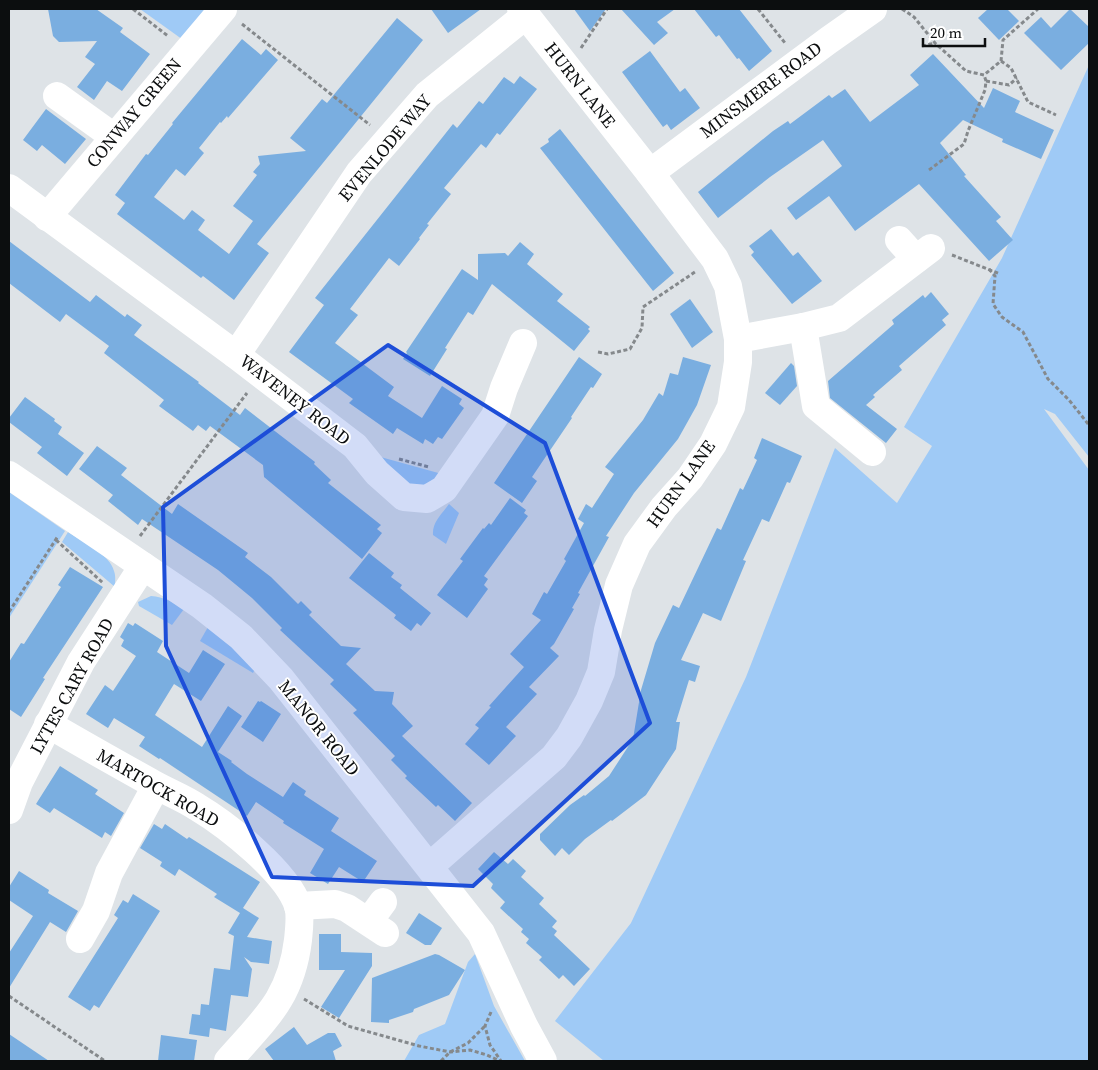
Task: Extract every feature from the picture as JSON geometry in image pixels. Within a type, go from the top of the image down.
[{"type":"street","name":"MINSMERE ROAD","points":[[650,173],[873,9]]},
{"type":"street","name":"HURN LANE","points":[[430,866],[554,757],[568,736],[589,701],[601,672],[608,630],[619,585],[638,544],[664,507],[690,478],[713,444],[731,407],[738,362],[738,339],[728,286],[715,259],[523,12]]},
{"type":"street","name":"EVENLODE WAY","points":[[236,354],[359,174],[427,95],[523,12]]},
{"type":"street","name":"CONWAY GREEN","points":[[47,217],[187,50],[230,15]]},
{"type":"street","points":[[57,96],[114,137]]},
{"type":"street","name":"WAVENEY ROAD","points":[[9,188],[236,354],[355,446],[377,473],[404,497],[427,499],[444,489],[495,416],[504,388],[523,344]]},
{"type":"street","points":[[738,339],[839,318],[916,249]]},
{"type":"street","points":[[803,327],[816,406],[872,452]]},
{"type":"street","name":"MANOR ROAD","points":[[9,475],[202,606],[241,637],[281,679],[482,933],[524,1026],[543,1061]]},
{"type":"street","name":"LYTES CARY ROAD","points":[[9,810],[14,779],[48,724],[81,662],[121,599],[134,560]]},
{"type":"street","name":"MARTOCK ROAD","points":[[48,724],[156,786],[196,806],[225,826],[283,878],[298,906],[299,934],[296,960],[286,987],[274,1008],[228,1061]]},
{"type":"street","points":[[80,939],[96,911],[109,873],[156,786]]},
{"type":"street","points":[[298,906],[336,904],[379,919]]},
{"type":"path","points":[[132,9],[187,50]]},
{"type":"path","points":[[565,65],[579,51],[607,9]]},
{"type":"path","points":[[758,9],[799,62]]},
{"type":"path","points":[[902,9],[914,17],[935,43],[966,71],[984,75]]},
{"type":"path","points":[[984,75],[1001,61],[1003,40],[1038,9]]},
{"type":"path","points":[[230,15],[388,140]]},
{"type":"path","points":[[922,46],[935,43]]},
{"type":"path","points":[[1001,61],[1011,68],[1028,102],[1056,115]]},
{"type":"path","points":[[929,170],[964,144],[985,90],[986,81],[984,75]]},
{"type":"path","points":[[986,81],[1009,85],[1016,78]]},
{"type":"path","points":[[916,249],[988,268],[1000,274]]},
{"type":"path","points":[[598,352],[608,354],[630,349],[642,328],[643,307],[715,259]]},
{"type":"path","points":[[988,268],[995,276],[993,304],[1002,317],[1023,332],[1048,379],[1069,400],[1089,425]]},
{"type":"path","points":[[134,560],[261,374]]},
{"type":"path","points":[[392,456],[455,474]]},
{"type":"path","points":[[9,612],[70,517]]},
{"type":"path","points":[[56,540],[121,599]]},
{"type":"path","points":[[286,987],[348,1026],[419,1046],[450,1052],[470,1050],[501,1061]]},
{"type":"path","points":[[441,1061],[450,1052],[468,1043],[485,1026],[493,1009],[508,989]]},
{"type":"path","points":[[9,996],[105,1061]]},
{"type":"path","points":[[485,1026],[490,1045],[501,1061]]},
{"type":"highlighted area","points":[[388,345],[545,443],[650,723],[473,886],[272,877],[166,646],[163,507]]},
{"type":"shaded area","points":[[140,9],[213,9],[186,42]]},
{"type":"shaded area","points":[[1089,65],[1089,457],[1055,414],[1044,409],[1089,470],[1089,1061],[604,1061],[555,1021],[631,923],[746,677],[835,448],[897,503],[932,446],[904,427],[1002,258]]},
{"type":"shaded area","points":[[377,456],[442,474],[435,480],[421,486],[411,485],[399,478]]},
{"type":"shaded area","points":[[9,492],[65,531],[9,618]]},
{"type":"shaded area","points":[[449,504],[459,513],[446,544],[433,535],[433,530],[438,518]]},
{"type":"shaded area","points":[[68,532],[94,548],[107,559],[115,573],[115,587],[62,542]]},
{"type":"shaded area","points":[[151,596],[168,600],[184,609],[172,625],[139,606],[138,602]]},
{"type":"shaded area","points":[[208,627],[233,647],[255,669],[253,673],[200,641]]},
{"type":"shaded area","points":[[475,954],[494,1006],[525,1061],[404,1061],[419,1035],[445,1024],[468,962]]},
{"type":"building","points":[[48,9],[96,9],[123,28],[120,32],[150,54],[122,91],[107,81],[94,100],[77,87],[95,64],[85,57],[97,41],[59,42],[53,36]]},
{"type":"building","points":[[431,9],[481,9],[448,33]]},
{"type":"building","points":[[574,9],[606,9],[590,31]]},
{"type":"building","points":[[621,9],[675,9],[657,22],[668,33],[654,45]]},
{"type":"building","points":[[694,9],[739,9],[772,51],[749,71],[739,58],[737,59],[719,35],[716,37]]},
{"type":"building","points":[[988,9],[1007,9],[1019,21],[999,40],[978,18]]},
{"type":"building","points":[[1070,9],[1089,27],[1089,43],[1061,70],[1024,33],[1041,17],[1051,28]]},
{"type":"building","points":[[397,18],[423,40],[257,244],[269,253],[234,300],[203,276],[201,278],[117,214],[125,203],[115,195],[146,154],[148,155],[172,123],[242,39],[261,55],[266,49],[278,60],[228,118],[227,116],[220,122],[199,148],[204,153],[185,176],[176,169],[154,197],[184,220],[192,210],[205,220],[198,230],[229,254],[253,221],[233,206],[257,175],[253,172],[260,164],[258,156],[306,151],[290,138],[322,99],[327,103]]},
{"type":"building","points":[[650,51],[680,92],[685,88],[700,108],[671,130],[667,124],[663,127],[622,72]]},
{"type":"building","points":[[933,54],[984,108],[993,88],[1020,101],[1015,112],[1054,130],[1041,159],[1002,142],[1003,139],[963,120],[940,143],[966,175],[964,176],[1001,217],[996,221],[1013,240],[989,261],[919,184],[855,231],[829,196],[796,220],[787,208],[842,166],[823,140],[770,177],[718,218],[698,192],[773,131],[788,121],[790,124],[829,95],[832,98],[845,89],[870,122],[919,85],[910,75]]},
{"type":"building","points":[[520,76],[537,89],[500,135],[497,133],[486,148],[481,144],[444,188],[451,194],[427,224],[429,225],[420,239],[399,266],[389,258],[350,309],[358,315],[335,343],[394,387],[388,396],[422,418],[442,386],[462,399],[459,404],[464,408],[442,439],[438,437],[433,444],[425,439],[423,444],[397,428],[393,434],[349,403],[353,399],[289,352],[324,305],[315,298],[453,124],[457,128],[479,101],[483,104],[504,77],[514,84]]},
{"type":"building","points":[[46,109],[86,139],[65,164],[42,145],[37,151],[23,140]]},
{"type":"building","points":[[560,129],[674,273],[653,291],[540,148],[549,142],[548,139]]},
{"type":"building","points":[[771,229],[793,256],[798,252],[822,281],[792,304],[751,255],[754,252],[749,246]]},
{"type":"building","points":[[9,241],[90,302],[96,295],[125,317],[127,314],[142,325],[134,335],[199,382],[240,415],[245,408],[315,462],[314,464],[331,480],[328,483],[381,525],[377,529],[382,533],[362,559],[264,477],[263,465],[210,426],[206,431],[198,425],[193,431],[159,406],[164,400],[104,353],[109,346],[66,314],[60,322],[9,283]]},
{"type":"building","points":[[520,242],[534,254],[527,264],[563,294],[557,301],[590,327],[588,329],[590,331],[574,351],[492,284],[473,315],[468,312],[430,376],[403,359],[462,269],[478,280],[478,254],[505,253],[508,256]]},
{"type":"building","points":[[931,292],[949,314],[942,320],[946,325],[899,366],[902,370],[873,395],[875,397],[866,405],[897,429],[886,443],[830,398],[828,381],[894,324],[892,320],[923,295],[925,298]]},
{"type":"building","points":[[690,299],[713,332],[692,348],[670,314]]},
{"type":"building","points":[[579,357],[602,374],[593,388],[591,387],[532,477],[537,481],[522,503],[494,483]]},
{"type":"building","points":[[683,357],[711,365],[697,405],[678,439],[634,493],[606,536],[609,537],[578,593],[580,594],[572,608],[574,609],[550,648],[559,656],[529,687],[537,694],[506,727],[516,736],[489,765],[465,744],[479,728],[475,725],[491,707],[489,706],[524,667],[510,654],[541,620],[532,614],[544,592],[547,594],[566,561],[564,559],[584,523],[578,519],[586,504],[592,508],[614,474],[605,467],[643,420],[659,393],[663,396],[670,373],[678,375]]},
{"type":"building","points":[[791,363],[794,366],[797,386],[780,405],[765,393]]},
{"type":"building","points":[[25,397],[55,419],[54,421],[62,427],[58,434],[84,453],[67,476],[37,453],[42,447],[9,422],[9,418]]},
{"type":"building","points":[[762,438],[802,456],[790,483],[787,482],[769,522],[762,519],[743,560],[746,561],[721,621],[703,613],[681,660],[700,666],[695,682],[689,680],[676,722],[680,722],[676,749],[646,795],[585,839],[569,855],[562,848],[555,856],[540,840],[540,834],[570,805],[585,796],[609,776],[633,739],[641,690],[655,643],[673,605],[679,608],[717,528],[721,530],[740,488],[743,490],[757,460],[754,458]]},
{"type":"building","points":[[97,446],[127,468],[121,475],[172,514],[178,504],[248,553],[245,557],[271,577],[298,604],[301,601],[312,612],[309,615],[341,646],[361,648],[346,664],[375,691],[394,692],[392,704],[413,726],[402,736],[472,803],[455,821],[438,805],[436,807],[405,778],[407,776],[391,760],[395,756],[353,713],[357,710],[330,684],[334,680],[280,630],[282,628],[252,598],[218,570],[142,519],[138,525],[108,501],[113,495],[79,469]]},
{"type":"building","points":[[510,498],[526,510],[524,513],[528,516],[484,576],[488,579],[484,585],[488,589],[467,618],[437,595],[463,561],[460,559],[483,528],[489,523],[491,525]]},
{"type":"building","points":[[369,553],[394,573],[391,577],[402,585],[400,588],[431,613],[421,626],[417,623],[411,631],[394,618],[396,615],[349,578]]},
{"type":"building","points":[[70,567],[103,587],[43,678],[45,679],[21,717],[9,709],[9,662],[21,643],[24,644],[61,587],[58,585]]},
{"type":"building","points":[[128,623],[133,626],[135,623],[163,641],[157,652],[189,673],[203,650],[225,664],[201,701],[174,684],[155,715],[202,747],[228,706],[242,716],[218,752],[247,774],[283,797],[293,782],[306,791],[304,795],[339,818],[331,831],[377,861],[363,882],[339,867],[328,884],[310,873],[324,849],[283,823],[284,821],[256,802],[247,816],[139,746],[145,737],[114,718],[108,728],[86,714],[105,685],[113,691],[136,656],[121,646],[124,640],[120,637]]},
{"type":"building","points":[[258,701],[281,714],[263,742],[241,727]]},
{"type":"building","points":[[60,766],[98,790],[95,794],[124,813],[111,836],[105,832],[102,838],[54,808],[50,813],[36,804]]},
{"type":"building","points":[[154,824],[162,829],[165,824],[187,839],[189,837],[260,882],[243,908],[259,918],[247,937],[272,941],[269,964],[251,962],[244,957],[252,969],[248,997],[231,995],[226,1031],[210,1028],[209,1037],[189,1034],[192,1014],[200,1015],[201,1004],[209,1005],[214,968],[230,970],[234,936],[228,933],[240,913],[214,897],[217,894],[179,869],[175,876],[160,866],[162,862],[140,848]]},
{"type":"building","points":[[494,852],[508,864],[513,859],[526,871],[521,877],[544,898],[539,904],[557,921],[552,927],[557,931],[554,935],[590,969],[574,986],[563,975],[559,979],[539,960],[542,957],[526,943],[529,939],[521,932],[523,929],[500,908],[505,902],[491,888],[493,884],[478,869]]},
{"type":"building","points":[[19,871],[49,890],[48,893],[78,911],[66,932],[50,922],[9,988],[9,953],[33,916],[9,900],[9,887]]},
{"type":"building","points":[[133,894],[160,911],[99,1008],[94,1005],[90,1011],[68,997],[118,918],[114,915],[123,900],[128,903]]},
{"type":"building","points":[[419,913],[442,928],[431,945],[425,945],[406,933]]},
{"type":"building","points":[[319,934],[341,934],[341,952],[372,953],[372,966],[339,1018],[321,1007],[345,970],[319,970]]},
{"type":"building","points":[[435,954],[465,970],[449,995],[414,1009],[413,1012],[389,1020],[389,1023],[371,1022],[372,978]]},
{"type":"building","points":[[294,1027],[307,1045],[328,1033],[335,1033],[342,1046],[333,1051],[336,1061],[274,1061],[265,1049]]},
{"type":"building","points":[[9,1034],[49,1061],[9,1061]]},
{"type":"building","points":[[161,1035],[197,1040],[194,1061],[158,1061]]}]
